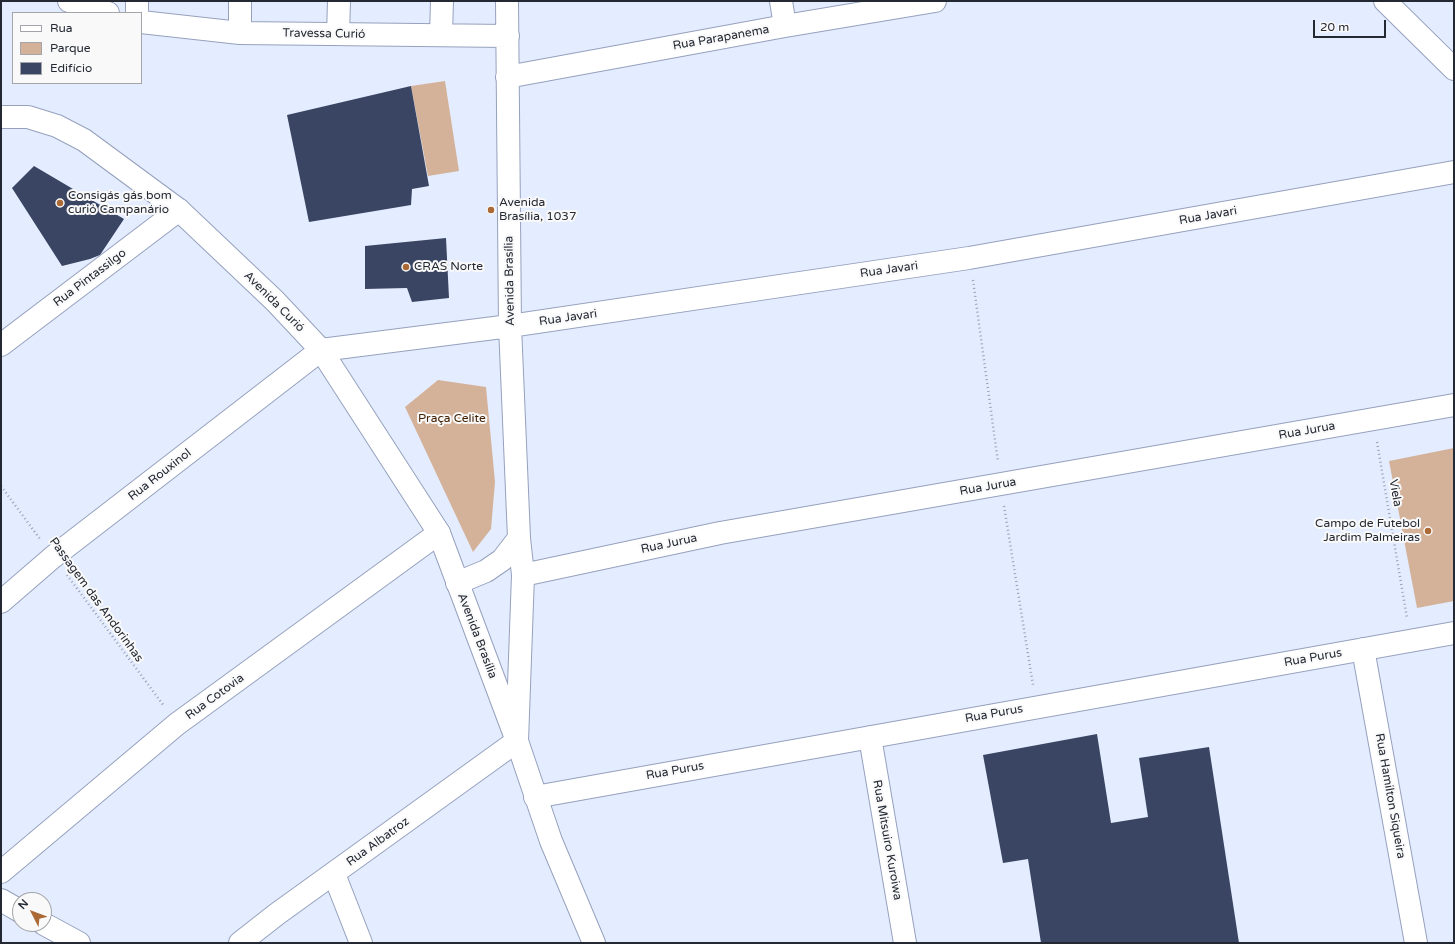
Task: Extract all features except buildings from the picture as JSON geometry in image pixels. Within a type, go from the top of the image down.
[{"type":"street","points":[[69,1],[105,12]]},
{"type":"street","points":[[137,1],[137,12]]},
{"type":"street","points":[[240,1],[240,33]]},
{"type":"street","points":[[338,34],[339,1]]},
{"type":"street","points":[[441,35],[442,1]]},
{"type":"street","name":"Avenida Brasília","points":[[507,1],[510,326],[519,538],[523,575],[516,741]]},
{"type":"street","points":[[781,1],[785,26]]},
{"type":"street","name":"Rua Parapanema","points":[[507,77],[785,26],[935,1]]},
{"type":"street","points":[[1385,1],[1454,68]]},
{"type":"street","name":"Travessa Curió","points":[[142,22],[240,33],[508,36]]},
{"type":"street","name":"Avenida Curió","points":[[1,117],[28,117],[57,126],[84,140],[179,210],[275,301],[321,350],[439,533],[457,583]]},
{"type":"street","name":"Rua Javari","points":[[321,350],[510,326],[970,258],[1454,172]]},
{"type":"street","name":"Rua Pintassilgo","points":[[1,345],[179,210]]},
{"type":"street","name":"Rua Rouxinol","points":[[1,602],[53,557],[321,350]]},
{"type":"street","name":"Rua Jurua","points":[[523,575],[720,534],[1454,405]]},
{"type":"street","name":"Rua Cotovia","points":[[1,872],[177,724],[439,533]]},
{"type":"street","name":"Avenida Brasília","points":[[519,538],[502,560],[486,571],[457,583],[516,741],[551,841],[594,943]]},
{"type":"street","name":"Rua Purus","points":[[535,797],[1454,633]]},
{"type":"street","name":"Rua Hamilton Siqueira","points":[[1363,649],[1416,943]]},
{"type":"street","name":"Rua Mitsuiro Kuroiwa","points":[[870,736],[905,943]]},
{"type":"street","name":"Rua Albatroz","points":[[240,943],[276,914],[334,874],[516,741]]},
{"type":"street","points":[[334,874],[361,943]]},
{"type":"street","points":[[1,900],[12,906]]},
{"type":"street","points":[[52,928],[79,943]]},
{"type":"path","name":"Viela","points":[[1373,419],[1411,641]]},
{"type":"path","name":"Passagem das Andorinhas","points":[[1,486],[177,724]]},
{"type":"green space","points":[[445,81],[459,171],[428,176],[411,86]]},
{"type":"green space","name":"Praça Celite","points":[[438,380],[486,387],[495,482],[491,529],[473,552],[405,407]]},
{"type":"green space","name":"Campo de Futebol Jardim Palmeiras","points":[[1454,448],[1454,601],[1417,608],[1389,461]]},
{"type":"place","name":"Consigás gás bom curió Campanário","points":[[60,203]]},
{"type":"place","name":"Avenida Brasília, 1037","points":[[491,210]]},
{"type":"place","name":"CRAS Norte","points":[[406,267]]},
{"type":"place","name":"Campo de Futebol Jardim Palmeiras","points":[[1428,531]]}]
